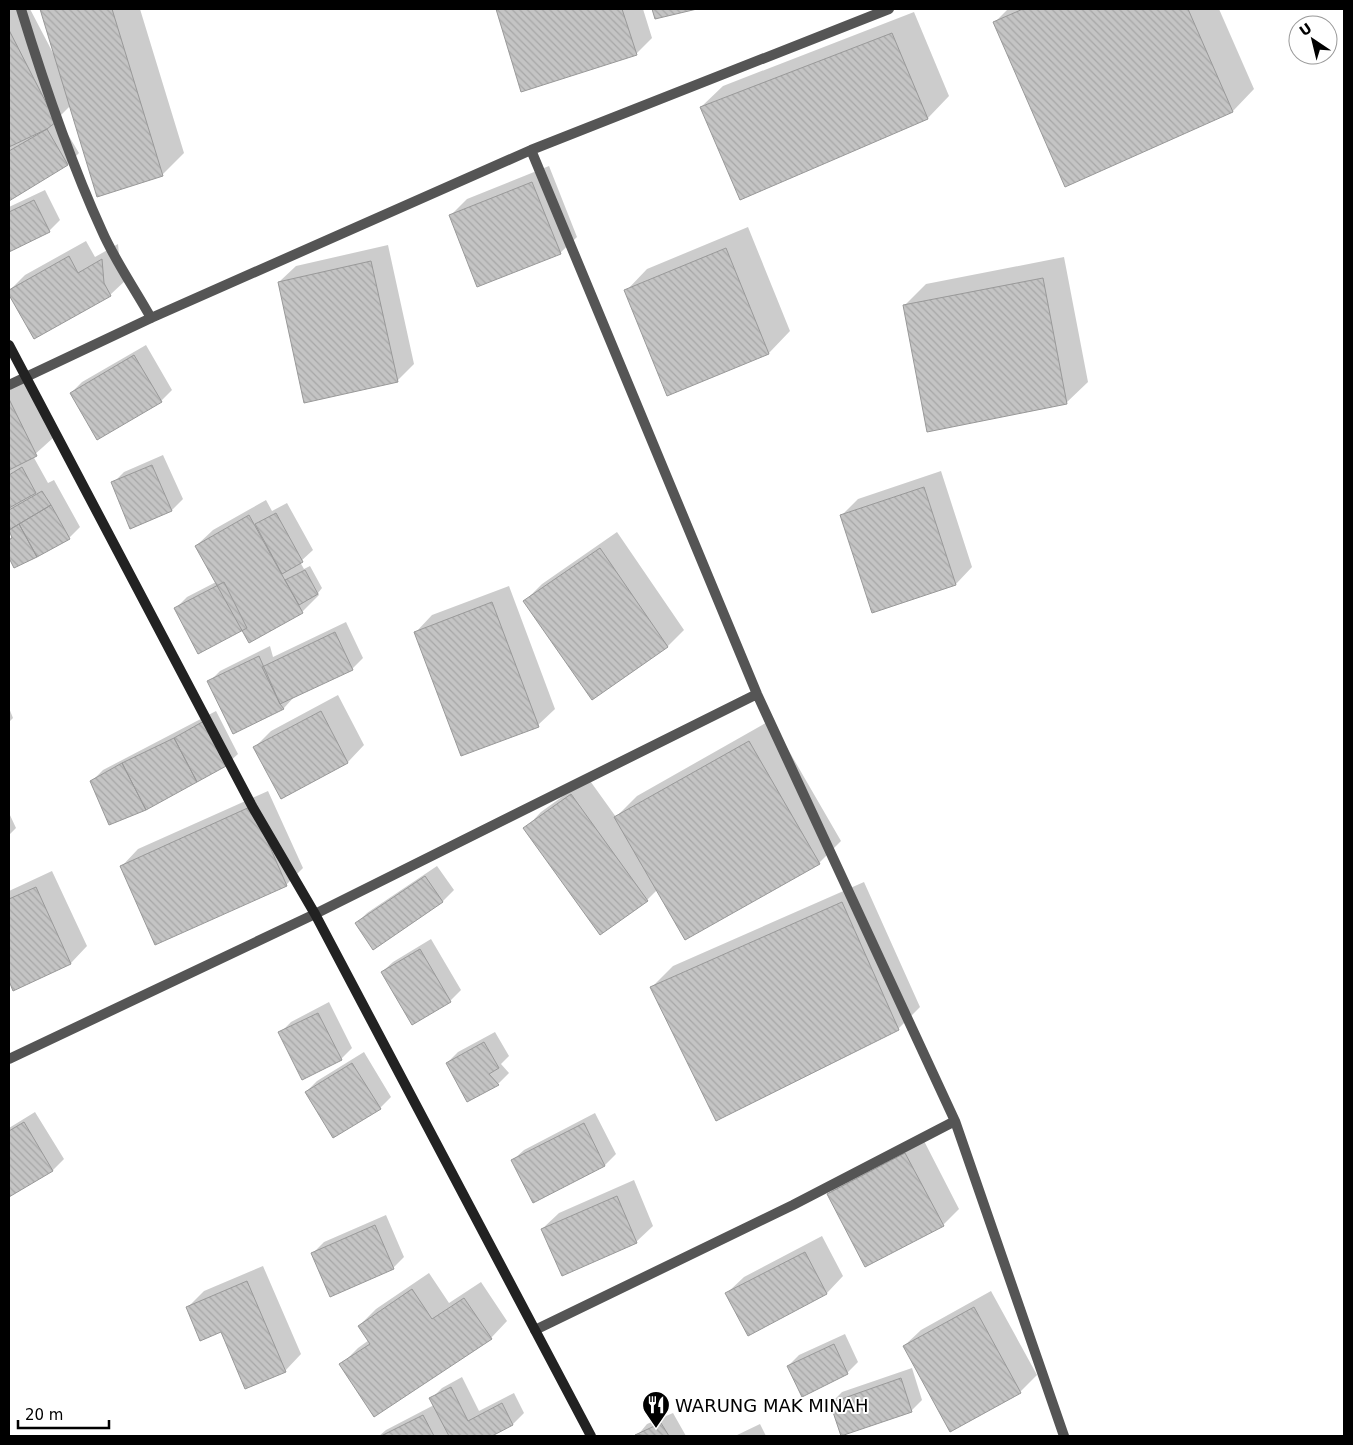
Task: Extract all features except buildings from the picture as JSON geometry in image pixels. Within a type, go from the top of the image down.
[{"type":"main road","points":[[9,345],[252,806],[315,914],[592,1436]]},
{"type":"street","points":[[21,9],[52,108],[102,233],[151,318]]},
{"type":"street","points":[[9,385],[151,318],[531,150],[889,9]]},
{"type":"street","points":[[531,150],[757,694],[955,1121],[1064,1436]]},
{"type":"street","points":[[9,1059],[315,914],[757,694]]},
{"type":"street","points":[[536,1330],[793,1205],[955,1121]]},
{"type":"place","name":"WARUNG MAK MINAH","points":[[656,1429]]}]
